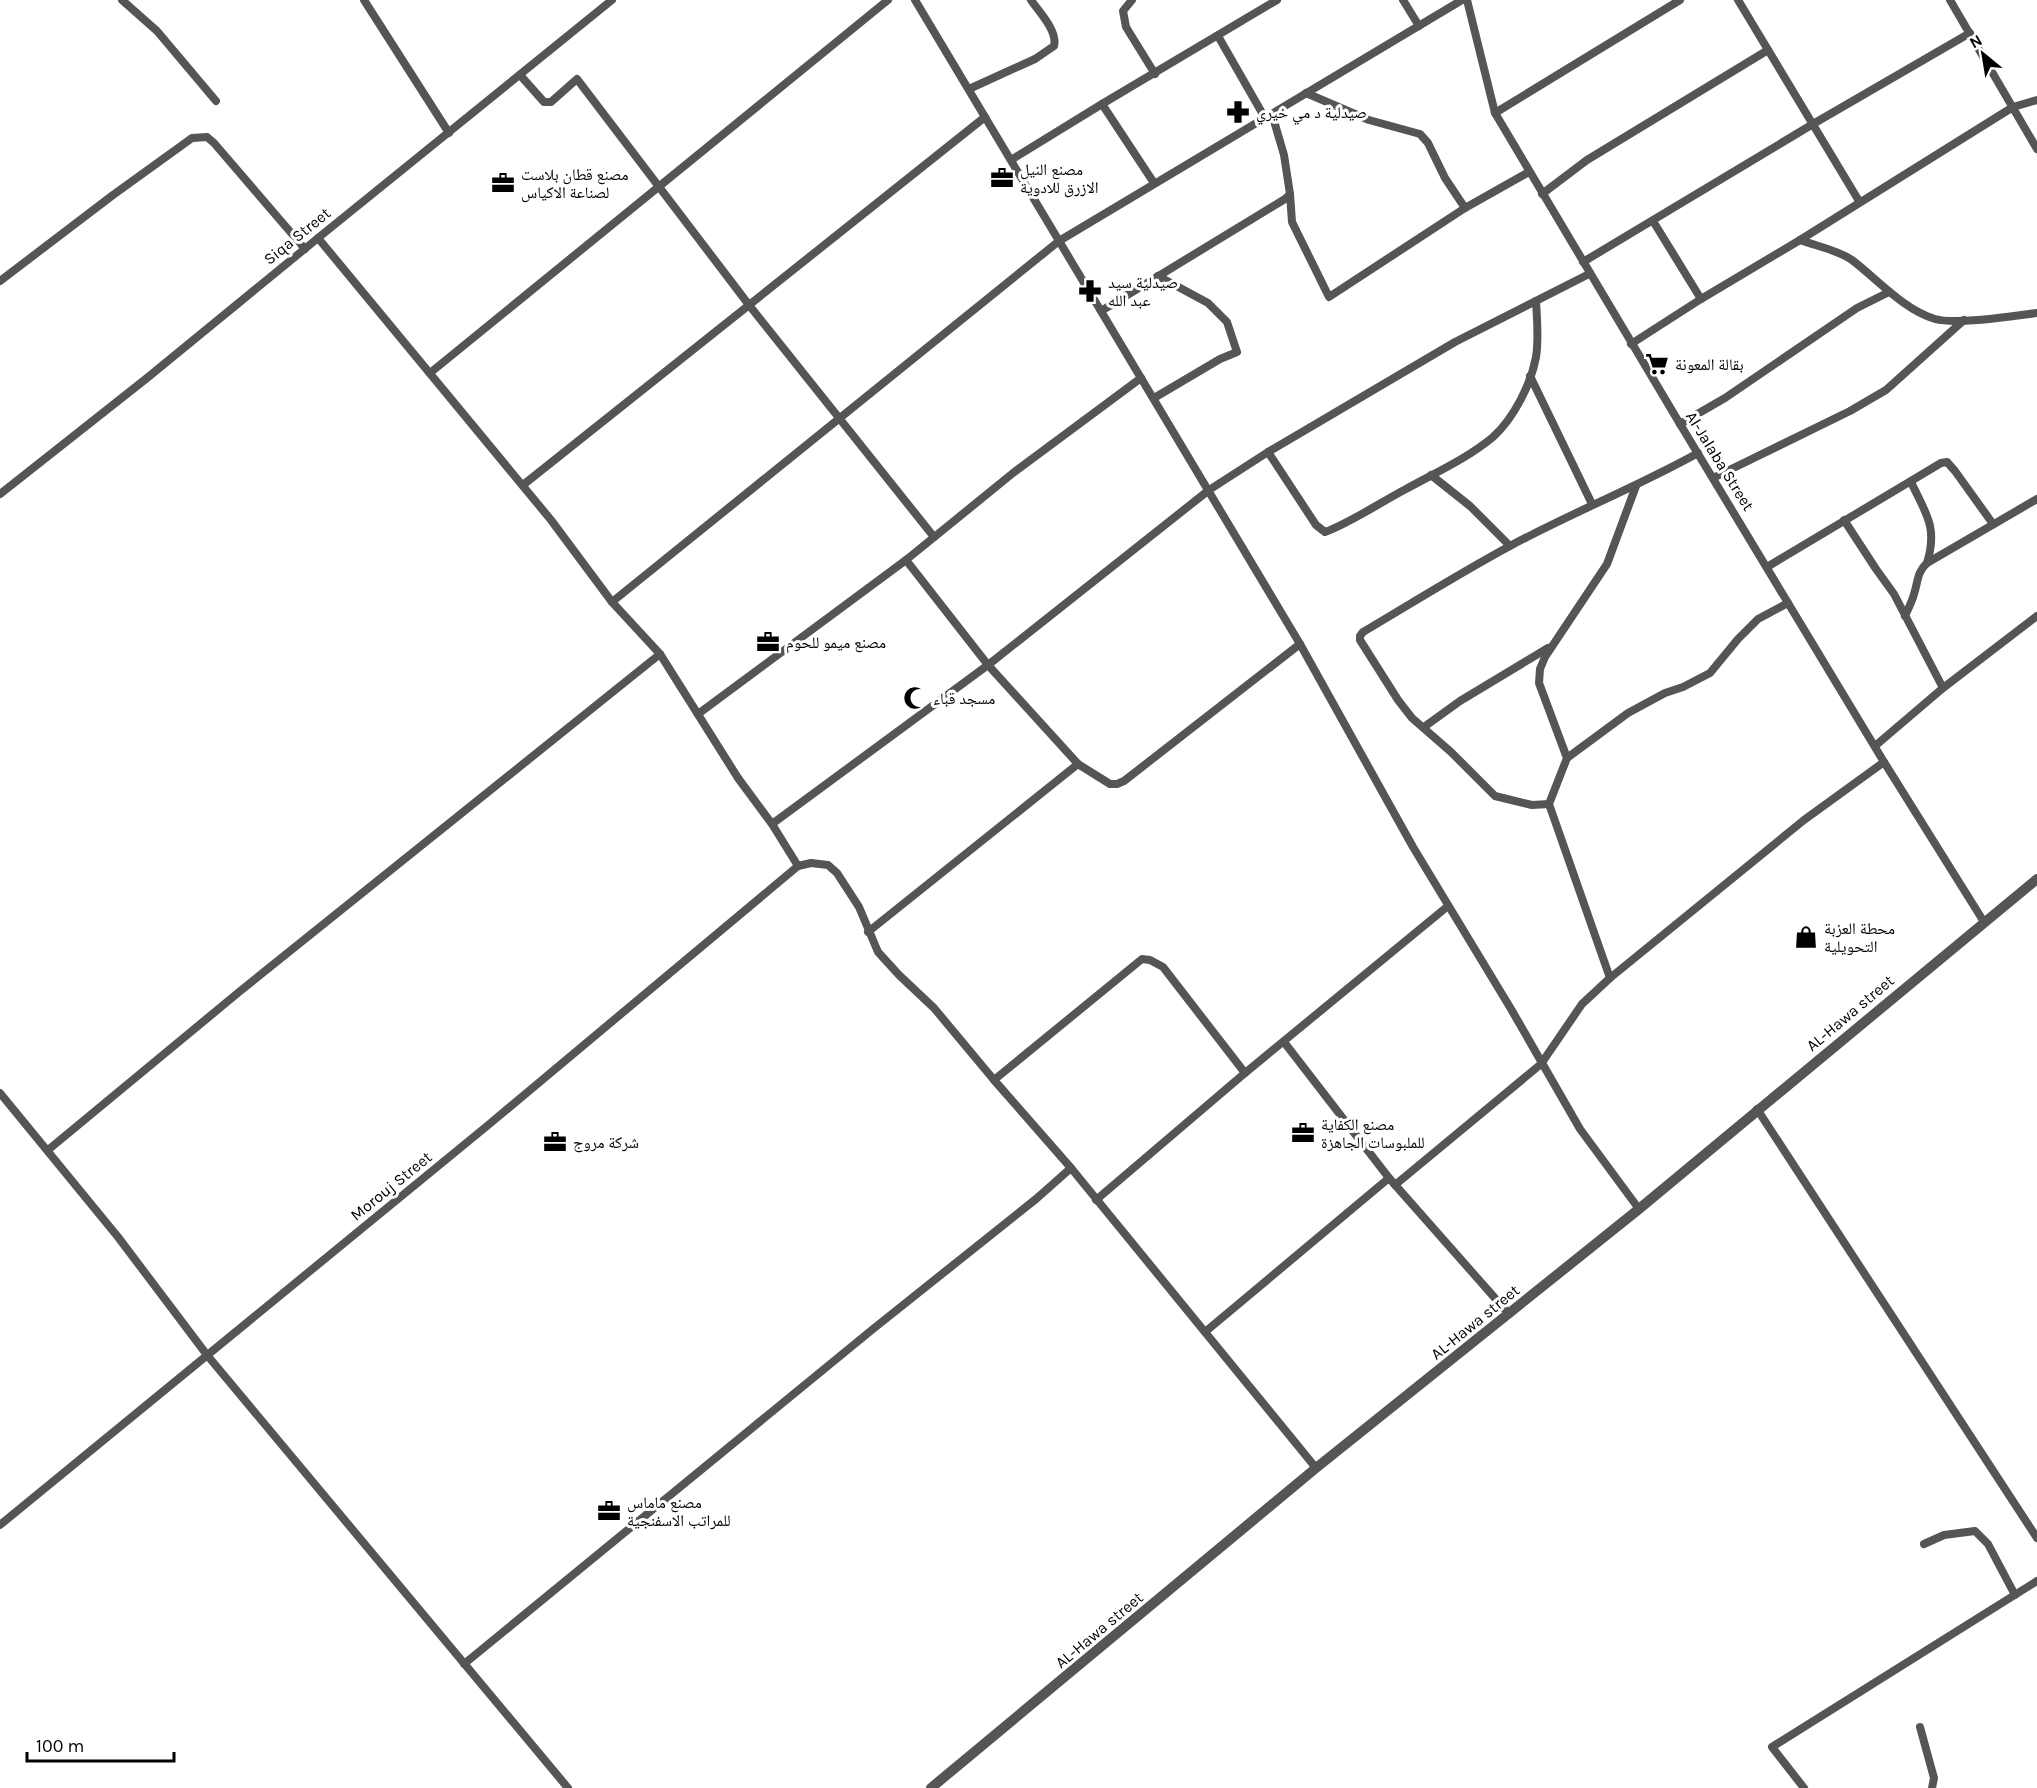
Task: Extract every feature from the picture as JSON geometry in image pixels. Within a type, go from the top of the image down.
[{"type":"street","points":[[122,0],[157,31],[216,101]]},
{"type":"street","points":[[364,0],[449,133]]},
{"type":"street","points":[[430,373],[888,0]]},
{"type":"street","points":[[915,0],[1300,644],[1396,817],[1580,1129],[1638,1209]]},
{"type":"street","points":[[969,89],[1035,59],[1054,46],[1056,40],[1051,29],[1031,0]]},
{"type":"street","points":[[1132,0],[1123,11],[1125,27],[1155,74]]},
{"type":"street","points":[[1011,160],[1277,0]]},
{"type":"street","points":[[1403,0],[1419,26]]},
{"type":"street","points":[[612,602],[1059,241],[1462,0]]},
{"type":"street","name":"Al-Jalaba Street","points":[[1467,0],[1495,112],[1631,344],[1884,762],[1984,922]]},
{"type":"street","points":[[1495,112],[1680,0]]},
{"type":"street","points":[[1738,0],[1859,201]]},
{"type":"street","points":[[1950,0],[2037,149]]},
{"type":"street","name":"Siqa Street","points":[[0,494],[147,378],[608,1]]},
{"type":"street","points":[[1583,262],[1812,124],[1970,33]]},
{"type":"street","points":[[1218,36],[1268,116],[1284,155],[1292,222],[1329,297],[1465,208],[1529,172]]},
{"type":"street","points":[[1542,195],[1587,160],[1768,50]]},
{"type":"street","points":[[520,75],[544,102],[551,102],[577,79],[749,305],[934,537]]},
{"type":"street","points":[[1306,93],[1369,120],[1420,134],[1428,143],[1445,178],[1465,208]]},
{"type":"street","points":[[1631,344],[2013,107],[2037,100]]},
{"type":"street","points":[[1102,104],[1154,183]]},
{"type":"street","points":[[523,485],[985,117]]},
{"type":"street","points":[[0,281],[192,138],[207,137],[214,143],[304,249]]},
{"type":"street","points":[[1101,311],[1286,199],[1290,194]]},
{"type":"street","points":[[1653,221],[1701,299]]},
{"type":"street","points":[[318,237],[523,485],[612,602],[660,654],[738,778],[798,866],[811,863],[828,865],[837,873],[859,907],[878,952],[934,1008],[993,1080],[1071,1168],[1316,1467]]},
{"type":"street","points":[[1800,240],[1851,260],[1889,292],[1909,306],[1935,319],[1964,320],[2037,313]]},
{"type":"street","points":[[772,825],[988,665],[1209,490],[1268,452],[1455,342],[1589,274]]},
{"type":"street","points":[[1154,398],[1220,359],[1237,352],[1227,322],[1208,303],[1158,276]]},
{"type":"street","points":[[1680,424],[1725,398],[1857,308],[1889,292]]},
{"type":"street","points":[[1268,452],[1316,525],[1324,532],[1431,475],[1475,449],[1493,436],[1507,421],[1530,376],[1536,357],[1538,332],[1536,301]]},
{"type":"street","points":[[1713,478],[1850,411],[1886,390],[1964,320]]},
{"type":"street","points":[[1530,376],[1592,504]]},
{"type":"street","points":[[698,714],[906,560],[1013,473],[1141,378]]},
{"type":"street","points":[[1549,804],[1532,805],[1495,796],[1412,718],[1398,700],[1360,640],[1360,636],[1363,632],[1510,546],[1592,504],[1636,486],[1698,453]]},
{"type":"street","points":[[1767,567],[1947,462],[1956,471],[1993,524]]},
{"type":"street","points":[[1431,475],[1470,507],[1510,546]]},
{"type":"street","points":[[1911,482],[1932,530],[1931,550],[1927,563]]},
{"type":"street","points":[[1567,758],[1539,683],[1540,669],[1545,657],[1607,564],[1636,486]]},
{"type":"street","points":[[1905,616],[1921,569],[1927,563],[2037,499]]},
{"type":"street","points":[[1845,520],[1894,594],[1943,688]]},
{"type":"street","points":[[906,560],[988,665],[1078,764],[1110,784],[1124,781],[1300,644]]},
{"type":"street","points":[[1610,978],[1549,804],[1567,758],[1628,713],[1710,673],[1758,619],[1788,603]]},
{"type":"street","points":[[1875,746],[1943,688],[2037,615]]},
{"type":"street","points":[[1424,727],[1460,701],[1554,645]]},
{"type":"street","points":[[48,1150],[239,992],[660,654]]},
{"type":"street","points":[[1395,1185],[1542,1064],[1582,1004],[1610,978],[1804,820],[1884,762]]},
{"type":"street","points":[[868,932],[1078,764]]},
{"type":"street","name":"Morouj Street","points":[[0,1525],[488,1126],[798,866]]},
{"type":"street","name":"AL-Hawa street","points":[[931,1788],[1316,1467],[1638,1209],[2037,879]]},
{"type":"street","points":[[1096,1200],[1245,1073],[1448,906]]},
{"type":"street","points":[[993,1080],[1142,959],[1150,960],[1163,967],[1245,1073]]},
{"type":"street","points":[[1284,1042],[1389,1178],[1509,1314]]},
{"type":"street","points":[[0,1092],[118,1237],[207,1355],[567,1788]]},
{"type":"street","points":[[1757,1109],[2037,1538]]},
{"type":"street","points":[[464,1664],[873,1329],[1036,1199],[1071,1168]]},
{"type":"street","points":[[1205,1332],[1389,1178]]},
{"type":"street","points":[[1924,1544],[1944,1535],[1975,1531],[1988,1544],[2015,1594]]},
{"type":"street","points":[[1804,1788],[1772,1747],[2037,1581]]},
{"type":"street","points":[[1920,1727],[1934,1778],[1932,1788]]},
{"type":"place","name":"صيدلية د مي خيري","points":[[1238,112]]},
{"type":"place","name":"مصنع النيل الازرق للادوية","points":[[1002,178]]},
{"type":"place","name":"مصنع قطان بلاست لصناعة الاكياس","points":[[503,183]]},
{"type":"place","name":"صيدلية سيد عبد الله","points":[[1090,291]]},
{"type":"place","name":"بقالة المعونة","points":[[1657,364]]},
{"type":"place","name":"مصنع ميمو للحوم","points":[[768,642]]},
{"type":"place","name":"مسجد قباء","points":[[915,698]]},
{"type":"place","name":"محطة العزبة التحويلية","points":[[1806,937]]},
{"type":"place","name":"مصنع الكفاية للملبوسات الجاهزة","points":[[1303,1133]]},
{"type":"place","name":"شركة مروج","points":[[555,1142]]},
{"type":"place","name":"مصنع ماماس للمراتب الاسفنجية","points":[[609,1511]]}]
